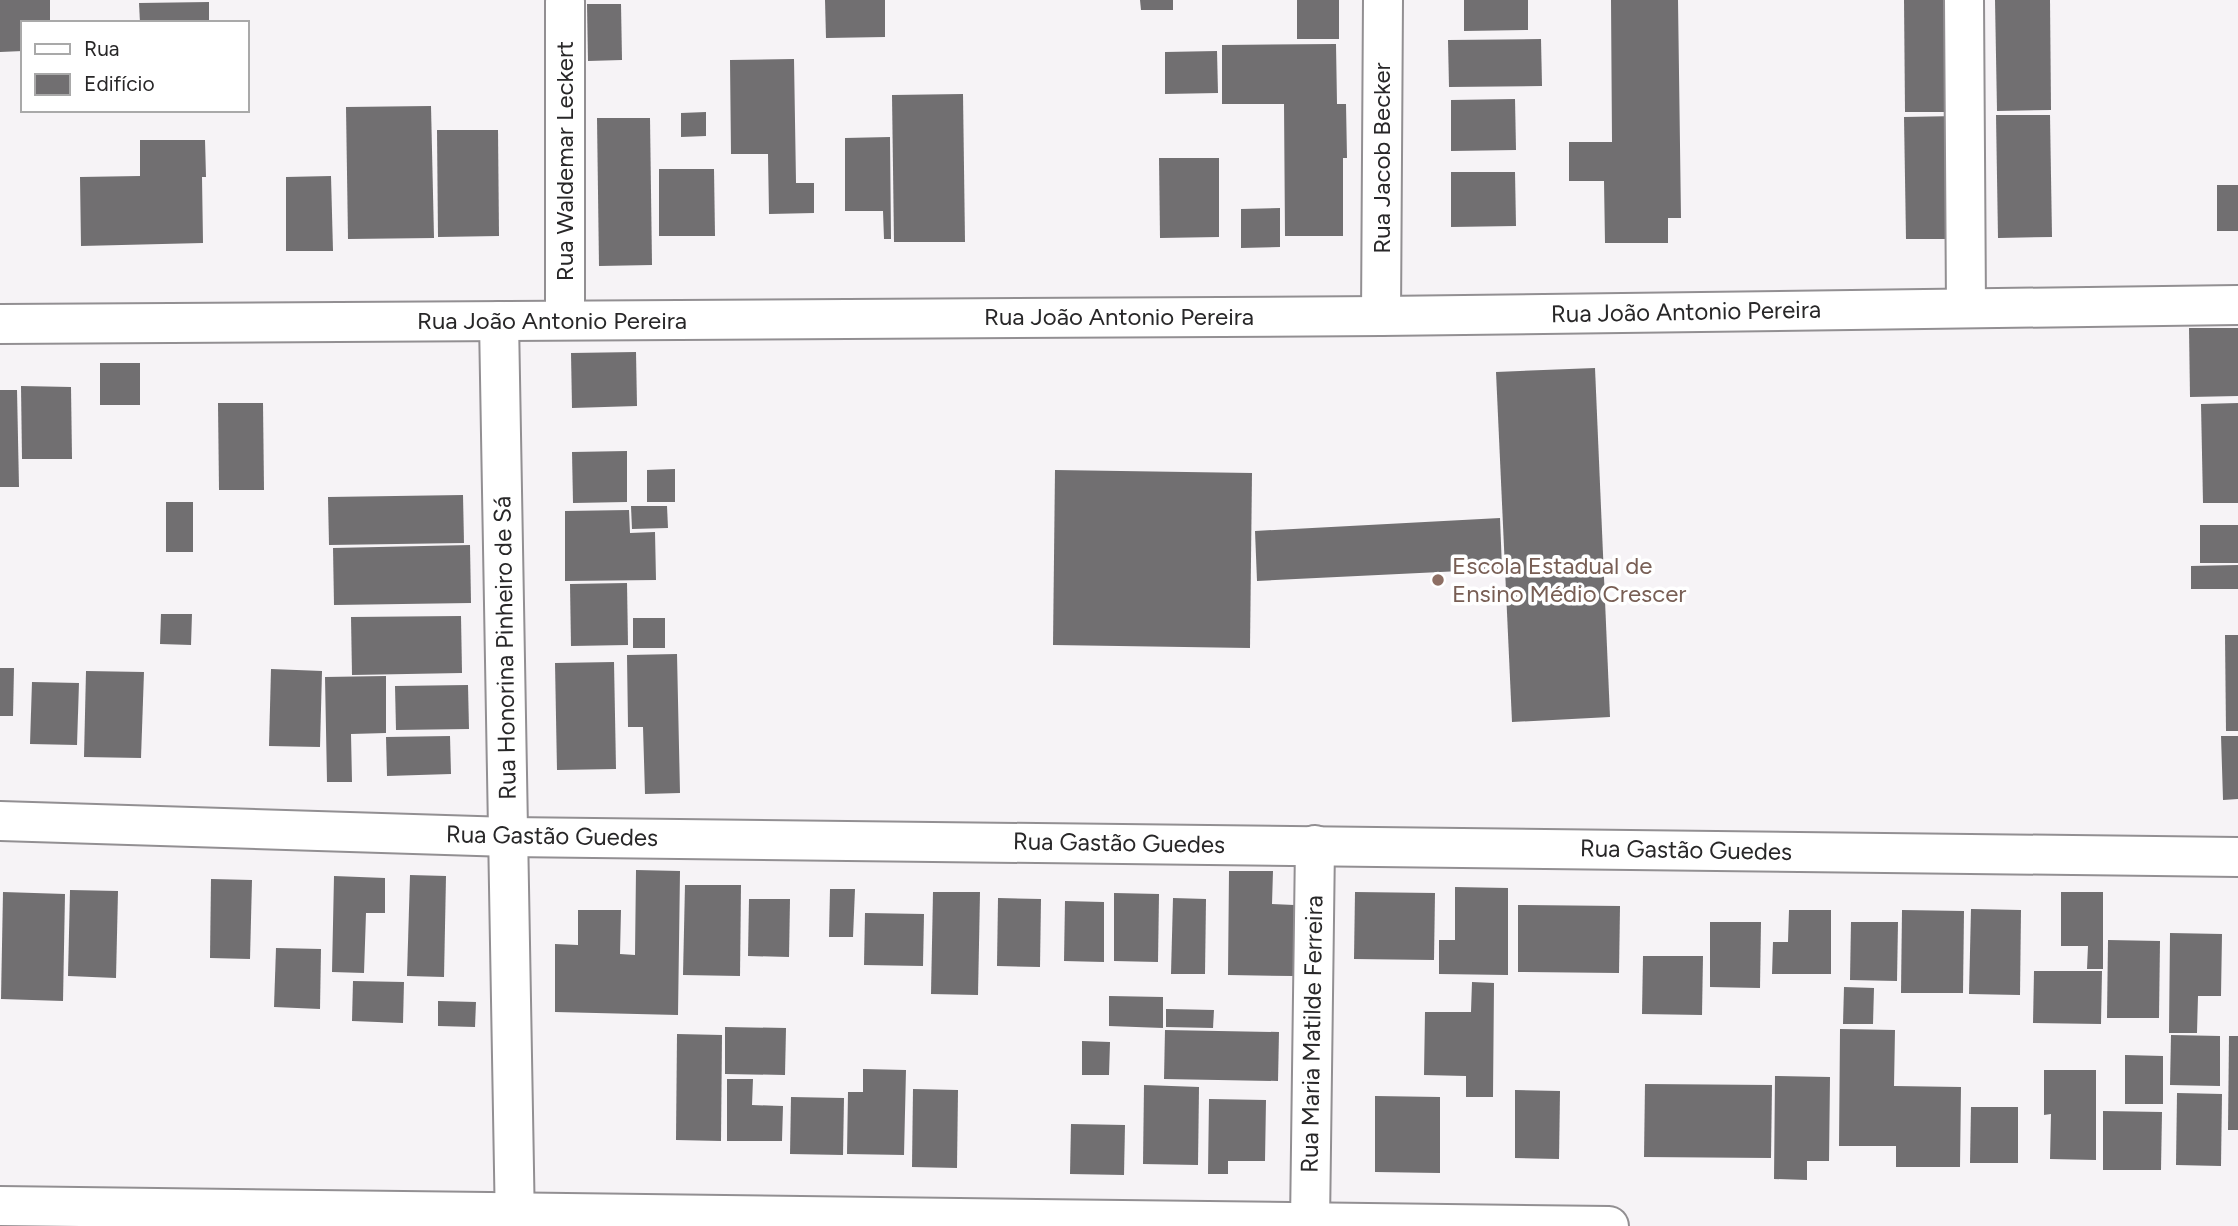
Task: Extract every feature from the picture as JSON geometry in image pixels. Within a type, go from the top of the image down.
[{"type":"street","name":"Rua Jacob Becker","points":[[1381,316],[1382,0]]},
{"type":"street","points":[[1964,0],[1966,308]]},
{"type":"street","name":"Rua Waldemar Leckert","points":[[565,2],[565,320]]},
{"type":"street","name":"Rua João Antonio Pereira","points":[[0,324],[1381,316],[2238,305]]},
{"type":"street","name":"Rua Honorina Pinheiro de Sá","points":[[499,321],[515,1218]]},
{"type":"street","name":"Rua Gastão Guedes","points":[[0,821],[509,837],[2238,857]]},
{"type":"street","name":"Rua Maria Matilde Ferreira","points":[[1310,1223],[1315,845]]},
{"type":"street","points":[[0,1206],[515,1218],[1609,1226]]},
{"type":"building","points":[[0,0],[50,0],[50,21],[21,21],[21,51],[0,52]]},
{"type":"building","points":[[825,0],[885,0],[885,37],[826,38]]},
{"type":"building","points":[[1140,0],[1173,0],[1173,10],[1141,10]]},
{"type":"building","points":[[1297,0],[1339,0],[1339,39],[1297,39]]},
{"type":"building","points":[[1464,0],[1528,0],[1528,30],[1464,31]]},
{"type":"building","points":[[1611,0],[1678,0],[1681,218],[1668,218],[1668,243],[1605,243],[1604,181],[1569,181],[1569,142],[1612,142]]},
{"type":"building","points":[[1904,0],[1957,0],[1958,112],[1905,112]]},
{"type":"building","points":[[1995,0],[2050,0],[2051,110],[1997,111]]},
{"type":"building","points":[[209,2],[209,21],[140,21],[139,3]]},
{"type":"building","points":[[587,4],[621,4],[622,60],[588,61]]},
{"type":"building","points":[[1541,39],[1542,86],[1449,87],[1448,40]]},
{"type":"building","points":[[1336,44],[1337,104],[1346,104],[1347,158],[1343,158],[1343,236],[1285,236],[1284,104],[1222,104],[1222,45]]},
{"type":"building","points":[[1217,51],[1218,93],[1165,94],[1165,52]]},
{"type":"building","points":[[794,59],[796,183],[814,183],[814,213],[769,214],[768,154],[731,154],[730,60]]},
{"type":"building","points":[[963,94],[965,242],[894,242],[892,95]]},
{"type":"building","points":[[1515,99],[1516,150],[1451,151],[1451,100]]},
{"type":"building","points":[[431,106],[434,238],[348,239],[346,107]]},
{"type":"building","points":[[706,112],[706,136],[681,137],[681,113]]},
{"type":"building","points":[[1996,115],[2050,115],[2052,237],[1998,238]]},
{"type":"building","points":[[1958,116],[1959,239],[1906,239],[1904,117]]},
{"type":"building","points":[[597,118],[650,118],[652,265],[599,266]]},
{"type":"building","points":[[437,130],[498,130],[499,236],[438,237]]},
{"type":"building","points":[[890,137],[891,239],[884,239],[883,211],[845,211],[845,138]]},
{"type":"building","points":[[140,140],[205,140],[206,177],[202,177],[203,243],[81,246],[80,177],[140,176]]},
{"type":"building","points":[[1159,158],[1219,158],[1219,237],[1160,238]]},
{"type":"building","points":[[659,169],[714,169],[715,236],[659,236]]},
{"type":"building","points":[[1451,172],[1515,172],[1516,226],[1451,227]]},
{"type":"building","points":[[331,176],[333,251],[286,251],[286,177]]},
{"type":"building","points":[[2217,185],[2238,185],[2238,231],[2217,231]]},
{"type":"building","points":[[1280,208],[1280,247],[1241,248],[1241,209]]},
{"type":"building","points":[[2189,328],[2238,328],[2238,396],[2190,397]]},
{"type":"building","points":[[636,352],[637,406],[572,408],[571,353]]},
{"type":"building","points":[[100,363],[140,363],[140,405],[100,405]]},
{"type":"building","points":[[1595,368],[1610,717],[1512,722],[1496,372]]},
{"type":"building","points":[[21,386],[71,387],[72,459],[22,459]]},
{"type":"building","points":[[0,390],[17,390],[19,487],[0,487]]},
{"type":"building","points":[[218,403],[263,403],[264,490],[219,490]]},
{"type":"building","points":[[2238,403],[2238,503],[2203,503],[2201,404]]},
{"type":"building","points":[[627,451],[627,502],[573,503],[572,452]]},
{"type":"building","points":[[675,469],[675,502],[647,502],[647,470]]},
{"type":"building","points":[[1055,470],[1252,473],[1250,648],[1053,645]]},
{"type":"building","points":[[463,495],[464,543],[329,545],[328,497]]},
{"type":"building","points":[[166,502],[193,502],[193,552],[166,552]]},
{"type":"building","points":[[631,506],[667,506],[668,528],[632,529]]},
{"type":"building","points":[[629,510],[630,533],[655,532],[656,580],[565,581],[565,511]]},
{"type":"building","points":[[1500,518],[1502,569],[1257,581],[1255,531]]},
{"type":"building","points":[[2200,525],[2238,525],[2238,563],[2200,563]]},
{"type":"building","points":[[470,545],[471,603],[334,605],[333,548]]},
{"type":"building","points":[[2238,565],[2238,589],[2191,589],[2191,566]]},
{"type":"building","points":[[627,583],[628,645],[571,646],[570,584]]},
{"type":"building","points":[[161,614],[192,614],[191,645],[160,644]]},
{"type":"building","points":[[461,616],[462,673],[352,675],[351,617]]},
{"type":"building","points":[[633,618],[665,618],[665,648],[633,648]]},
{"type":"building","points":[[2225,635],[2238,635],[2238,731],[2226,731]]},
{"type":"building","points":[[677,654],[680,793],[645,794],[643,727],[628,727],[627,655]]},
{"type":"building","points":[[614,662],[616,769],[557,770],[555,663]]},
{"type":"building","points":[[0,668],[14,668],[13,716],[0,716]]},
{"type":"building","points":[[271,669],[322,671],[320,747],[269,746]]},
{"type":"building","points":[[86,671],[144,672],[141,758],[84,757]]},
{"type":"building","points":[[386,676],[386,733],[351,734],[352,782],[327,782],[325,677]]},
{"type":"building","points":[[32,682],[79,683],[77,745],[30,744]]},
{"type":"building","points":[[468,685],[469,729],[396,730],[395,686]]},
{"type":"building","points":[[450,736],[451,774],[387,776],[386,737]]},
{"type":"building","points":[[2221,736],[2238,736],[2238,799],[2223,800]]},
{"type":"building","points":[[636,870],[680,871],[678,1015],[555,1012],[555,944],[578,945],[578,910],[621,910],[620,954],[635,955]]},
{"type":"building","points":[[1229,871],[1273,871],[1272,904],[1294,905],[1293,976],[1228,975]]},
{"type":"building","points":[[410,875],[446,876],[444,977],[407,976]]},
{"type":"building","points":[[334,876],[385,878],[385,913],[366,913],[364,973],[332,972]]},
{"type":"building","points":[[211,879],[252,880],[250,959],[210,958]]},
{"type":"building","points":[[685,885],[741,885],[740,976],[683,975]]},
{"type":"building","points":[[1455,887],[1508,888],[1508,975],[1439,974],[1439,940],[1455,940]]},
{"type":"building","points":[[830,889],[855,889],[853,937],[829,937]]},
{"type":"building","points":[[70,890],[118,891],[116,978],[68,976]]},
{"type":"building","points":[[3,892],[65,894],[63,1001],[1,999]]},
{"type":"building","points":[[933,892],[980,892],[978,995],[931,994]]},
{"type":"building","points":[[1355,892],[1435,893],[1434,960],[1354,959]]},
{"type":"building","points":[[2061,892],[2103,892],[2103,969],[2087,969],[2088,946],[2061,946]]},
{"type":"building","points":[[1114,893],[1159,894],[1158,962],[1114,961]]},
{"type":"building","points":[[998,898],[1041,899],[1040,967],[997,966]]},
{"type":"building","points":[[1173,898],[1206,899],[1205,974],[1171,974]]},
{"type":"building","points":[[749,899],[790,899],[789,957],[748,956]]},
{"type":"building","points":[[1065,901],[1104,902],[1104,962],[1064,961]]},
{"type":"building","points":[[1518,905],[1620,906],[1619,973],[1518,972]]},
{"type":"building","points":[[1971,909],[2021,910],[2020,995],[1969,994]]},
{"type":"building","points":[[1789,910],[1831,910],[1831,974],[1772,974],[1773,942],[1788,942]]},
{"type":"building","points":[[1902,910],[1964,911],[1963,993],[1901,993]]},
{"type":"building","points":[[865,913],[924,914],[923,966],[864,965]]},
{"type":"building","points":[[1710,922],[1761,922],[1760,988],[1710,987]]},
{"type":"building","points":[[1851,922],[1898,922],[1897,981],[1850,980]]},
{"type":"building","points":[[2170,933],[2222,934],[2221,996],[2198,996],[2197,1033],[2169,1033]]},
{"type":"building","points":[[2108,940],[2160,941],[2159,1018],[2107,1018]]},
{"type":"building","points":[[276,948],[321,949],[320,1009],[274,1007]]},
{"type":"building","points":[[1643,956],[1703,956],[1702,1015],[1642,1014]]},
{"type":"building","points":[[2034,971],[2102,971],[2101,1024],[2033,1023]]},
{"type":"building","points":[[353,981],[404,982],[403,1023],[352,1021]]},
{"type":"building","points":[[1472,982],[1494,983],[1493,1097],[1466,1097],[1466,1076],[1424,1075],[1425,1012],[1471,1012]]},
{"type":"building","points":[[1844,987],[1874,988],[1873,1024],[1843,1024]]},
{"type":"building","points":[[1109,996],[1163,997],[1163,1028],[1109,1026]]},
{"type":"building","points":[[438,1001],[476,1002],[475,1027],[438,1026]]},
{"type":"building","points":[[1166,1009],[1214,1010],[1213,1028],[1166,1027]]},
{"type":"building","points":[[725,1027],[786,1028],[785,1075],[725,1074]]},
{"type":"building","points":[[1840,1029],[1895,1030],[1894,1086],[1961,1087],[1960,1167],[1896,1167],[1896,1146],[1839,1146]]},
{"type":"building","points":[[1165,1030],[1279,1032],[1278,1081],[1164,1079]]},
{"type":"building","points":[[677,1034],[722,1035],[721,1141],[676,1140]]},
{"type":"building","points":[[2171,1035],[2220,1036],[2220,1086],[2170,1085]]},
{"type":"building","points":[[2229,1036],[2238,1036],[2238,1130],[2228,1130]]},
{"type":"building","points":[[1082,1041],[1110,1042],[1109,1075],[1082,1075]]},
{"type":"building","points":[[2125,1055],[2163,1056],[2163,1104],[2125,1104]]},
{"type":"building","points":[[863,1069],[906,1070],[904,1155],[847,1154],[848,1092],[863,1092]]},
{"type":"building","points":[[2044,1070],[2096,1070],[2096,1160],[2050,1159],[2051,1114],[2044,1115]]},
{"type":"building","points":[[1775,1076],[1830,1077],[1829,1161],[1807,1161],[1807,1180],[1774,1179]]},
{"type":"building","points":[[727,1079],[753,1079],[752,1105],[783,1106],[782,1141],[727,1141]]},
{"type":"building","points":[[1645,1084],[1772,1085],[1771,1158],[1644,1157]]},
{"type":"building","points":[[1144,1085],[1199,1087],[1198,1165],[1143,1164]]},
{"type":"building","points":[[913,1089],[958,1090],[957,1168],[912,1167]]},
{"type":"building","points":[[1515,1090],[1560,1091],[1559,1159],[1515,1158]]},
{"type":"building","points":[[2177,1093],[2222,1094],[2221,1166],[2176,1165]]},
{"type":"building","points":[[1375,1096],[1440,1097],[1440,1173],[1375,1172]]},
{"type":"building","points":[[791,1097],[844,1098],[843,1155],[790,1154]]},
{"type":"building","points":[[1209,1099],[1266,1100],[1265,1161],[1228,1161],[1228,1174],[1208,1174]]},
{"type":"building","points":[[1971,1107],[2018,1107],[2018,1163],[1970,1163]]},
{"type":"building","points":[[2103,1111],[2162,1112],[2161,1170],[2103,1170]]},
{"type":"building","points":[[1071,1124],[1125,1125],[1124,1175],[1070,1174]]},
{"type":"place","name":"Escola Estadual de Ensino Médio Crescer","points":[[1438,580]]}]
